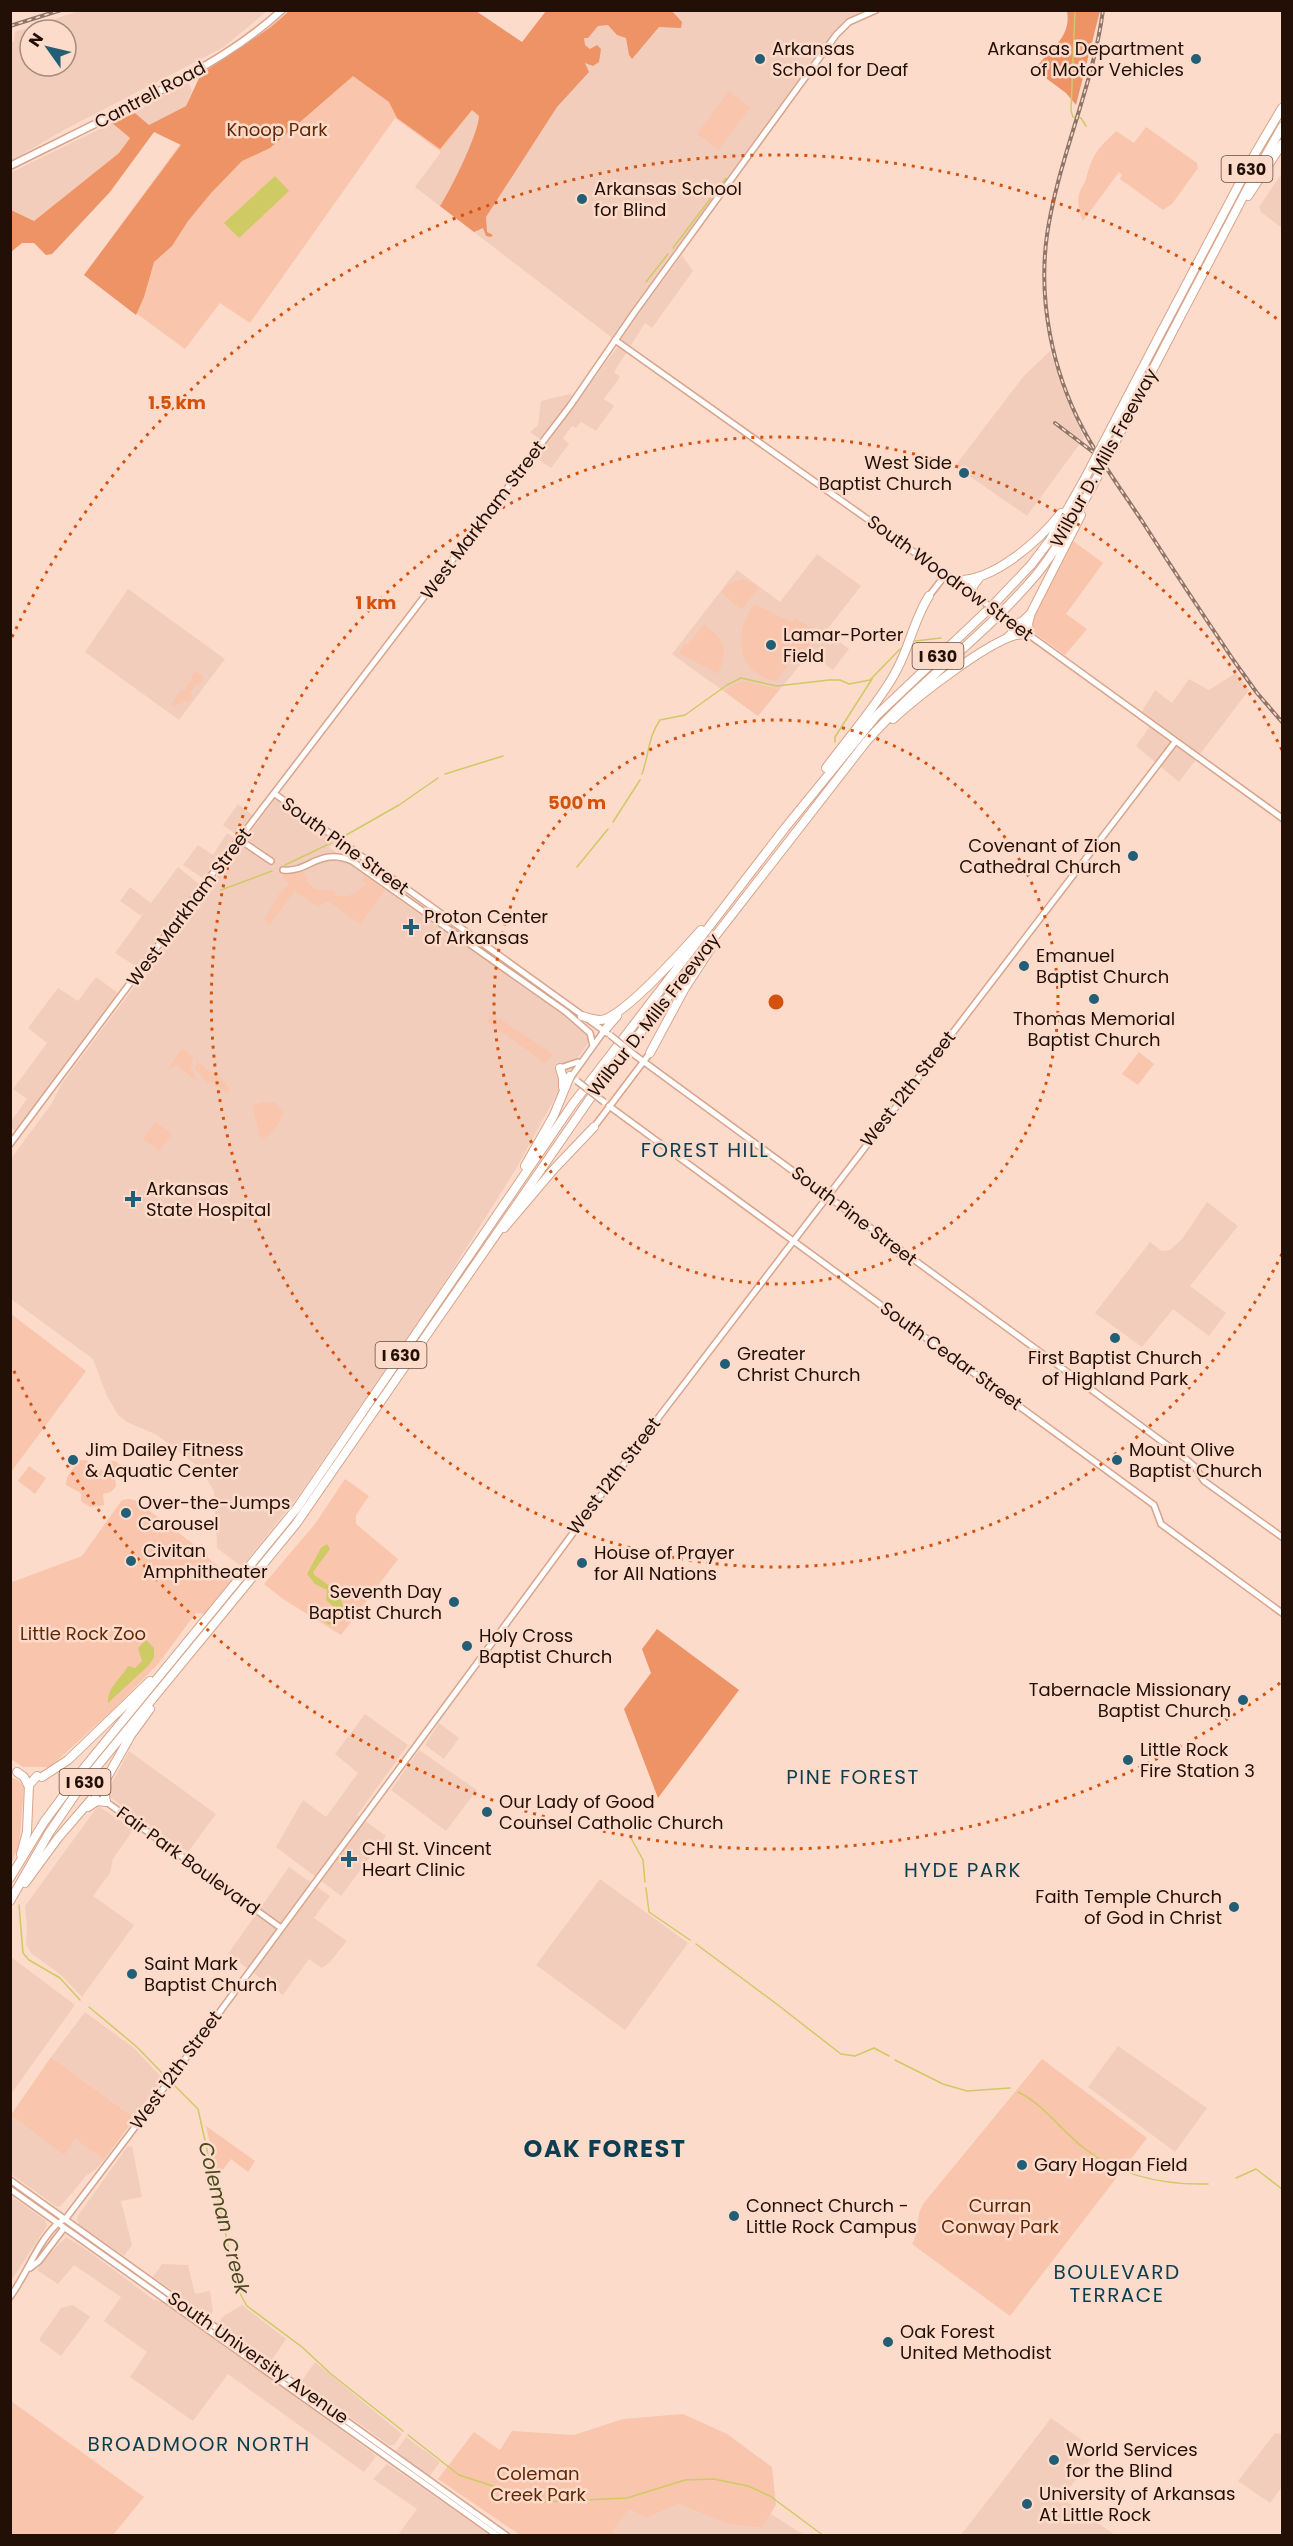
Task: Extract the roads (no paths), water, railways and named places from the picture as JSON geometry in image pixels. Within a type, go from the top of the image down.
[{"type":"highway","points":[[1262,142],[1282,101]]},
{"type":"highway","name":"Wilbur D. Mills Freeway","points":[[11,1877],[44,1822],[72,1783],[297,1509],[578,1098],[785,828],[876,715],[992,606],[1031,565],[1050,540],[1282,108]]},
{"type":"highway","name":"Wilbur D. Mills Freeway","points":[[12,1898],[69,1803],[296,1524],[598,1087],[857,753],[892,713],[1031,580],[1055,549],[1092,490],[1231,219],[1282,127]]},
{"type":"highway","points":[[1231,219],[1282,144]]},
{"type":"highway","points":[[1007,638],[1018,634],[1030,635],[1028,624],[1031,613],[1047,585],[1092,490]]},
{"type":"highway","points":[[955,580],[973,580],[980,577],[1032,544],[1050,527],[1077,493]]},
{"type":"highway","points":[[972,594],[973,586],[980,577]]},
{"type":"highway","points":[[785,828],[894,676],[904,656],[916,616],[929,596]]},
{"type":"highway","points":[[857,753],[896,716],[946,677],[1007,638],[1014,631],[1012,623],[1022,622],[1031,613]]},
{"type":"highway","points":[[650,1053],[685,988],[763,874]]},
{"type":"highway","points":[[582,1016],[605,1020],[628,1004],[678,956],[733,896]]},
{"type":"highway","points":[[607,1033],[628,1004]]},
{"type":"highway","points":[[560,1068],[563,1078],[562,1096]]},
{"type":"highway","points":[[485,1231],[543,1135],[573,1079]]},
{"type":"highway","points":[[474,1264],[545,1179],[594,1127]]},
{"type":"highway","points":[[11,1877],[27,1832],[31,1780],[62,1765],[173,1660]]},
{"type":"highway","points":[[84,1810],[93,1794],[107,1778],[131,1735],[164,1692],[171,1678]]},
{"type":"highway","points":[[61,1782],[58,1776],[62,1765]]},
{"type":"highway","points":[[17,1772],[24,1777],[29,1789]]},
{"type":"highway","points":[[12,1898],[58,1838],[84,1810],[97,1801],[106,1802],[104,1791],[107,1778]]},
{"type":"main road","name":"Cantrell Road","points":[[10,166],[104,120],[212,62],[248,39],[282,10]]},
{"type":"main road","name":"West Markham Street","points":[[10,1144],[184,910],[240,840],[570,406],[615,340],[836,35],[849,22],[876,10]]},
{"type":"main road","name":"South Woodrow Street","points":[[615,340],[955,580],[1282,818]]},
{"type":"main road","points":[[929,596],[946,574]]},
{"type":"main road","name":"West 12th Street","points":[[65,2220],[573,1531],[826,1196],[1175,742]]},
{"type":"main road","name":"South Pine Street","points":[[274,794],[607,1033],[1186,1459],[1207,1484],[1282,1538]]},
{"type":"main road","points":[[240,840],[271,861]]},
{"type":"main road","points":[[284,870],[290,871],[322,857],[338,856],[352,861],[566,1012],[590,1033],[593,1046]]},
{"type":"main road","points":[[604,1102],[573,1079],[582,1060],[607,1033]]},
{"type":"main road","points":[[594,1127],[650,1053]]},
{"type":"main road","points":[[560,1068],[582,1060]]},
{"type":"main road","name":"South Cedar Street","points":[[609,1106],[1154,1505],[1161,1524],[1282,1613]]},
{"type":"main road","name":"Fair Park Boulevard","points":[[61,1782],[93,1794],[106,1802],[281,1928]]},
{"type":"main road","name":"South University Avenue","points":[[10,2180],[507,2535]]},
{"type":"main road","name":"South University Avenue","points":[[10,2189],[498,2535]]},
{"type":"main road","points":[[10,2297],[29,2270],[64,2229],[65,2220],[57,2223],[33,2258],[29,2270]]},
{"type":"waterway","points":[[1075,10],[1071,111],[1073,117],[1081,118],[1086,126]]},
{"type":"waterway","points":[[673,248],[726,178]]},
{"type":"waterway","points":[[646,282],[668,254]]},
{"type":"waterway","points":[[915,641],[941,638]]},
{"type":"waterway","points":[[642,774],[651,740],[660,720],[685,715],[727,685],[741,678],[777,686],[829,680],[840,680],[849,684],[870,680],[900,649]]},
{"type":"waterway","points":[[835,742],[835,737],[872,679]]},
{"type":"waterway","points":[[445,774],[503,756]]},
{"type":"waterway","points":[[341,838],[399,805],[438,778]]},
{"type":"waterway","points":[[613,822],[640,780]]},
{"type":"waterway","points":[[577,867],[608,829]]},
{"type":"waterway","points":[[285,865],[331,843]]},
{"type":"waterway","points":[[221,890],[272,871]]},
{"type":"waterway","points":[[631,1838],[643,1860],[645,1882]]},
{"type":"waterway","points":[[646,1888],[649,1912],[690,1940]]},
{"type":"waterway","name":"Coleman Creek","points":[[19,1905],[23,1953],[29,1960],[60,1978],[80,2000]]},
{"type":"waterway","points":[[696,1944],[782,2008]]},
{"type":"waterway","name":"Coleman Creek","points":[[89,2007],[137,2047],[165,2076]]},
{"type":"waterway","points":[[783,2009],[841,2054],[855,2056],[874,2048],[889,2056]]},
{"type":"waterway","points":[[895,2060],[943,2084],[967,2091],[1010,2088]]},
{"type":"waterway","name":"Coleman Creek","points":[[173,2084],[198,2109],[238,2290],[247,2306],[302,2347],[331,2374],[403,2431]]},
{"type":"waterway","points":[[1018,2092],[1045,2111],[1076,2142],[1113,2166],[1143,2177],[1175,2183],[1208,2184]]},
{"type":"waterway","points":[[1236,2178],[1256,2169],[1282,2189]]},
{"type":"waterway","name":"Coleman Creek","points":[[408,2435],[459,2475],[542,2502],[627,2498],[685,2480],[714,2479],[748,2486],[770,2496],[824,2536]]},
{"type":"railway","points":[[10,26],[61,10]]},
{"type":"railway","points":[[1103,10],[1092,67],[1059,179],[1047,235],[1044,285],[1050,335],[1056,359],[1072,407],[1097,453],[1234,661],[1282,722]]},
{"type":"railway","points":[[1055,423],[1093,452]]},
{"type":"place","name":"Arkansas School for Deaf","points":[[760,59]]},
{"type":"place","name":"Arkansas Department of Motor Vehicles","points":[[1196,59]]},
{"type":"place","name":"Arkansas School for Blind","points":[[582,199]]},
{"type":"place","name":"West Side Baptist Church","points":[[964,473]]},
{"type":"place","name":"Lamar-Porter Field","points":[[771,645]]},
{"type":"place","name":"Covenant of Zion Cathedral Church","points":[[1133,856]]},
{"type":"place","name":"Proton Center of Arkansas","points":[[411,927]]},
{"type":"place","name":"Emanuel Baptist Church","points":[[1024,966]]},
{"type":"place","name":"Thomas Memorial Baptist Church","points":[[1094,999]]},
{"type":"place","name":"Arkansas State Hospital","points":[[133,1199]]},
{"type":"place","name":"First Baptist Church of Highland Park","points":[[1115,1338]]},
{"type":"place","name":"Greater Christ Church","points":[[725,1364]]},
{"type":"place","name":"Jim Dailey Fitness & Aquatic Center","points":[[73,1460]]},
{"type":"place","name":"Mount Olive Baptist Church","points":[[1117,1460]]},
{"type":"place","name":"Over-the-Jumps Carousel","points":[[126,1513]]},
{"type":"place","name":"Civitan Amphitheater","points":[[131,1561]]},
{"type":"place","name":"House of Prayer for All Nations","points":[[582,1563]]},
{"type":"place","name":"Seventh Day Baptist Church","points":[[454,1602]]},
{"type":"place","name":"Holy Cross Baptist Church","points":[[467,1646]]},
{"type":"place","name":"Tabernacle Missionary Baptist Church","points":[[1243,1700]]},
{"type":"place","name":"Little Rock Fire Station 3","points":[[1128,1760]]},
{"type":"place","name":"Our Lady of Good Counsel Catholic Church","points":[[487,1812]]},
{"type":"place","name":"CHI St. Vincent Heart Clinic","points":[[349,1859]]},
{"type":"place","name":"Faith Temple Church of God in Christ","points":[[1234,1907]]},
{"type":"place","name":"Saint Mark Baptist Church","points":[[132,1974]]},
{"type":"place","name":"Gary Hogan Field","points":[[1022,2165]]},
{"type":"place","name":"Connect Church - Little Rock Campus","points":[[734,2216]]},
{"type":"place","name":"Oak Forest United Methodist","points":[[888,2342]]},
{"type":"place","name":"World Services for the Blind","points":[[1054,2460]]},
{"type":"place","name":"University of Arkansas At Little Rock","points":[[1027,2504]]},
{"type":"district","name":"FOREST HILL","points":[[705,1150]]},
{"type":"district","name":"PINE FOREST","points":[[853,1777]]},
{"type":"district","name":"HYDE PARK","points":[[963,1870]]},
{"type":"district","name":"OAK FOREST","points":[[605,2149]]},
{"type":"district","name":"BOULEVARD TERRACE","points":[[1117,2284]]},
{"type":"district","name":"BROADMOOR NORTH","points":[[199,2444]]},
{"type":"park label","name":"Knoop Park","points":[[277,130]]},
{"type":"park label","name":"Little Rock Zoo","points":[[83,1634]]},
{"type":"park label","name":"Curran Conway Park","points":[[1000,2216]]},
{"type":"park label","name":"Coleman Creek Park","points":[[538,2484]]}]
